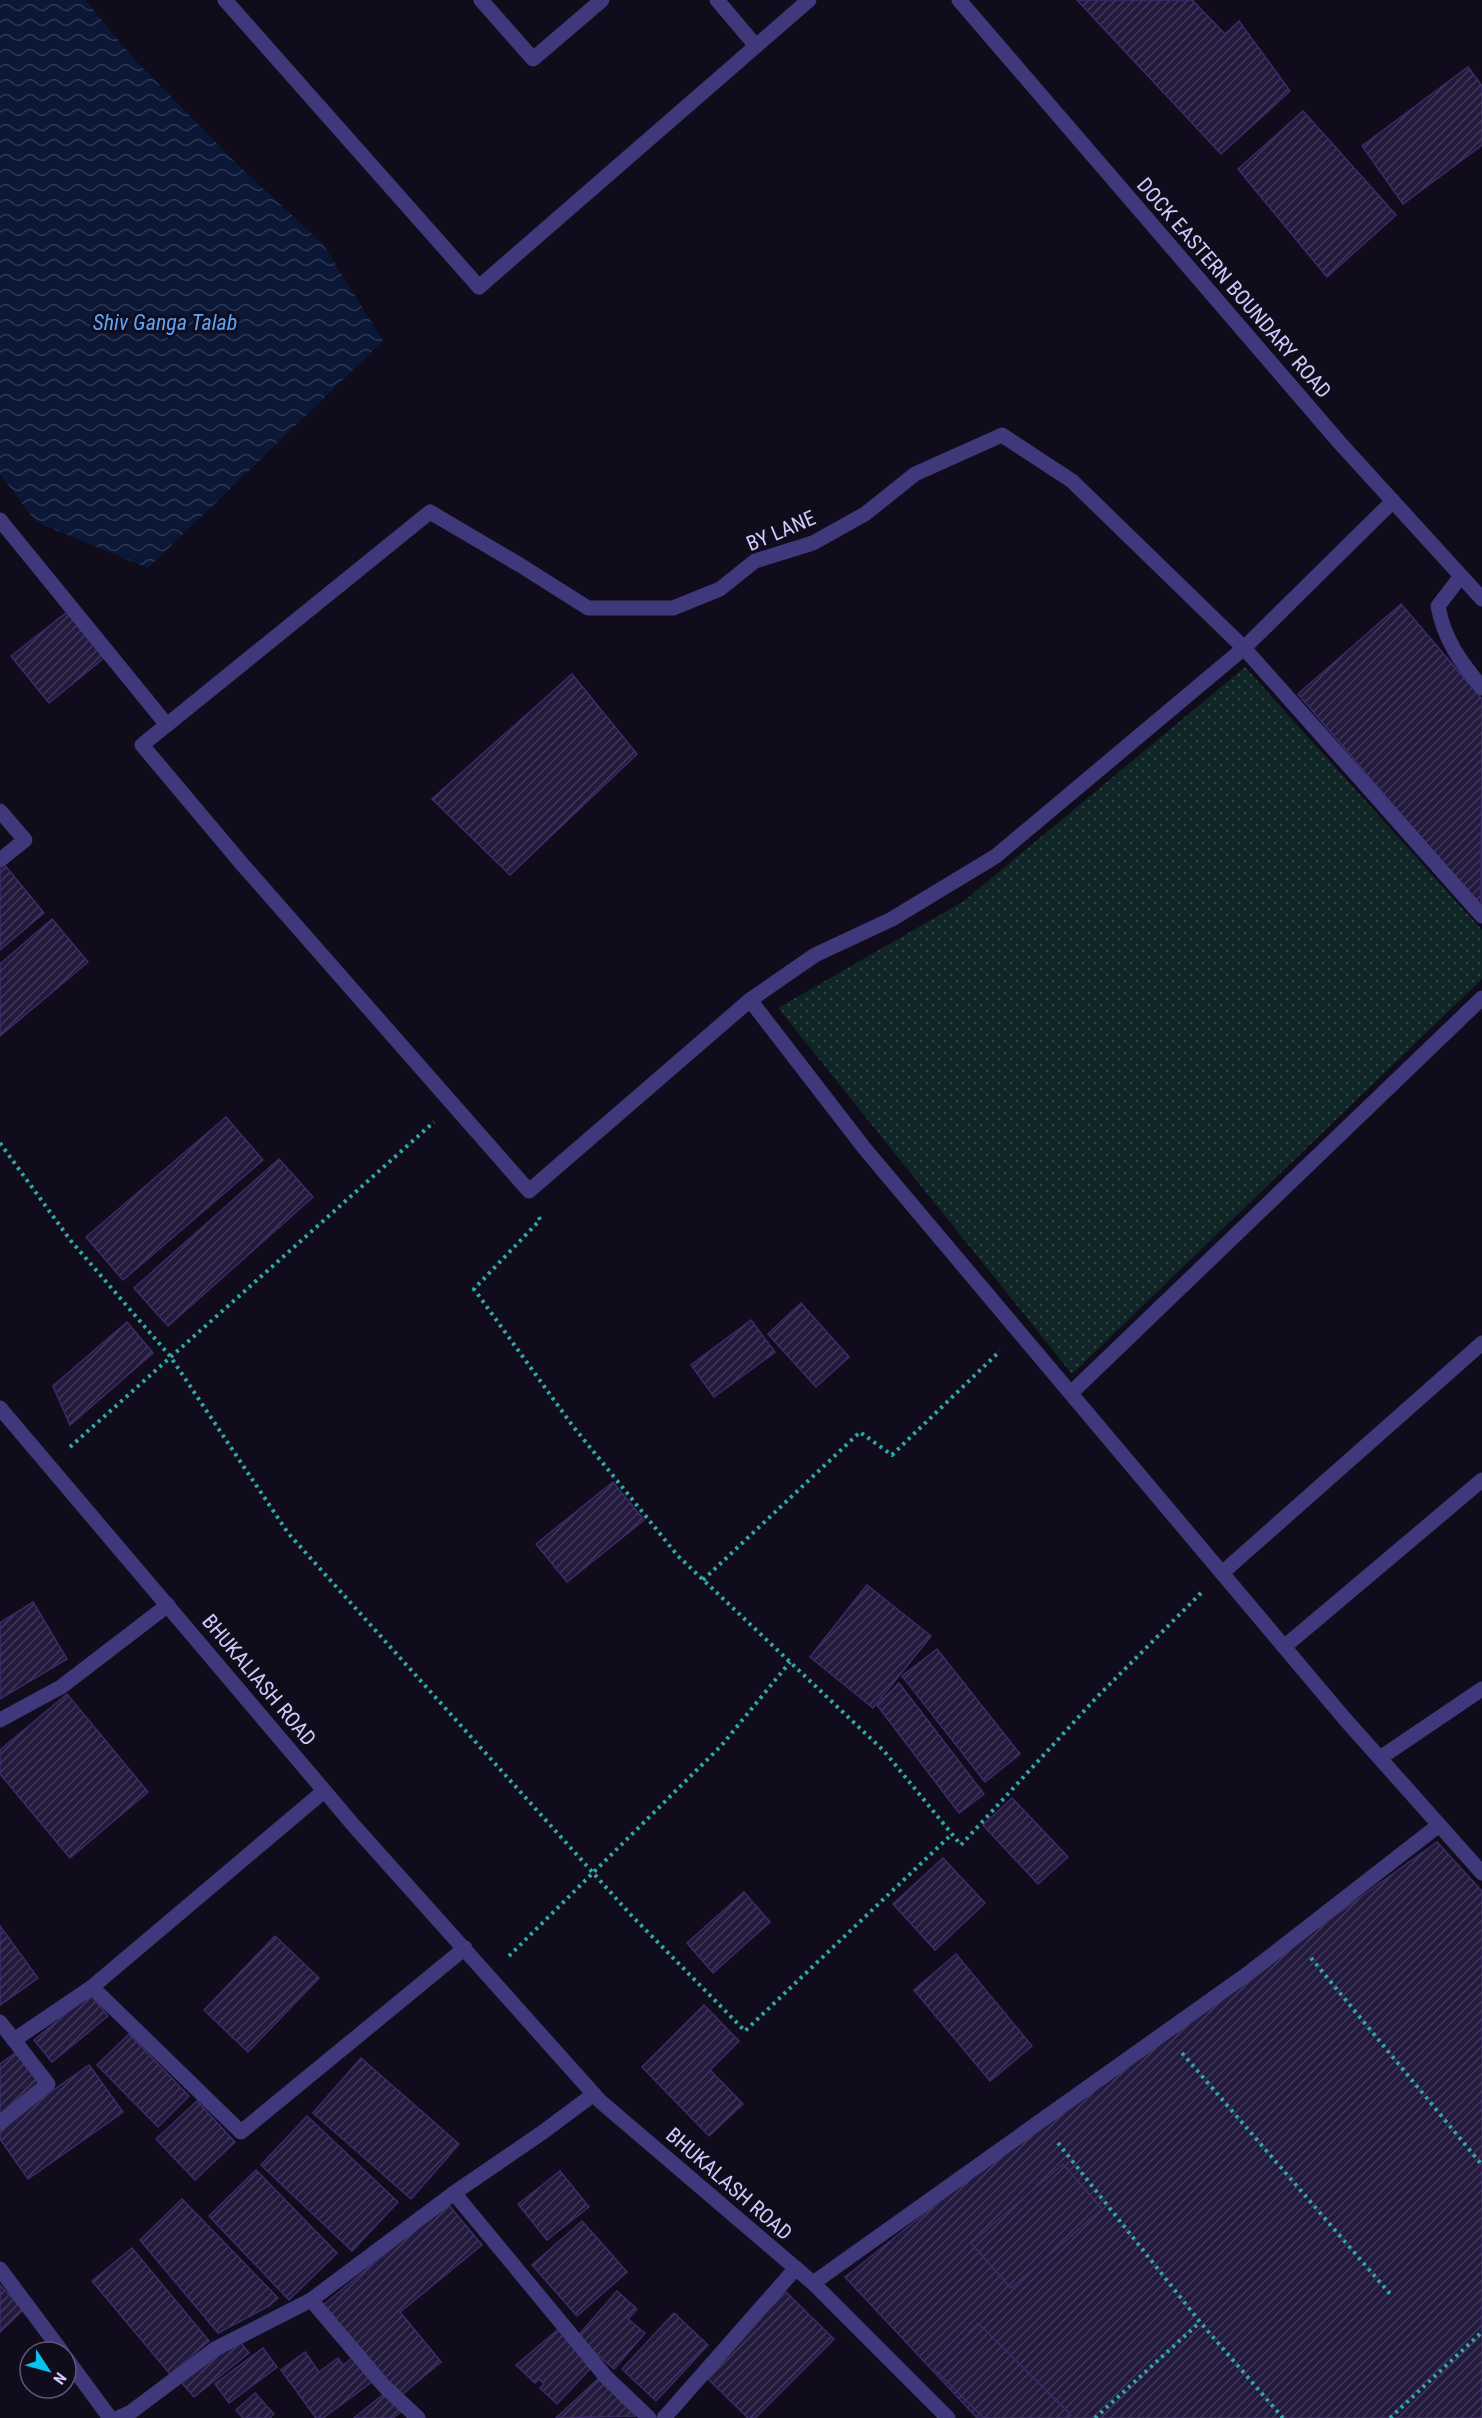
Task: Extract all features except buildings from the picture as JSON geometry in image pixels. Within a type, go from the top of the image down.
[{"type":"street","points":[[225,0],[479,287],[809,0]]},
{"type":"street","points":[[481,0],[533,59],[602,0]]},
{"type":"street","points":[[717,0],[756,46]]},
{"type":"street","name":"DOCK EASTERN BOUNDARY ROAD","points":[[959,0],[1339,442],[1482,599]]},
{"type":"street","name":"BY LANE","points":[[168,724],[430,512],[588,608],[673,608],[720,589],[755,561],[813,543],[866,514],[915,474],[1002,435],[1072,481],[1244,648]]},
{"type":"street","points":[[0,520],[168,724],[142,745],[242,864],[529,1191],[750,1000],[815,955],[892,919],[996,856],[1244,648],[1393,501]]},
{"type":"street","points":[[1461,576],[1438,606],[1442,627],[1462,663],[1482,688]]},
{"type":"street","points":[[1244,648],[1482,916]]},
{"type":"street","points":[[0,811],[25,840],[0,860]]},
{"type":"street","points":[[1071,1393],[1482,998]]},
{"type":"street","points":[[750,1000],[865,1149],[1284,1647],[1482,1873]]},
{"type":"street","points":[[1222,1574],[1482,1342]]},
{"type":"street","name":"BHUKALIASH ROAD","points":[[0,1408],[324,1791],[490,1976]]},
{"type":"street","points":[[1284,1647],[1482,1480]]},
{"type":"street","points":[[0,1720],[61,1687],[168,1605]]},
{"type":"street","points":[[1380,1758],[1482,1689]]},
{"type":"street","points":[[14,2040],[92,1987],[324,1791]]},
{"type":"street","points":[[813,2283],[1250,1972],[1439,1825]]},
{"type":"street","points":[[92,1987],[241,2132],[465,1948]]},
{"type":"street","name":"BHUKALASH ROAD","points":[[490,1976],[594,2094],[813,2283],[948,2418]]},
{"type":"street","points":[[0,2022],[48,2084],[0,2123]]},
{"type":"street","points":[[118,2418],[131,2412],[215,2349],[311,2300],[454,2193],[594,2094]]},
{"type":"street","points":[[454,2193],[606,2377],[649,2418]]},
{"type":"street","points":[[664,2418],[796,2268]]},
{"type":"street","points":[[0,2269],[53,2340]]},
{"type":"street","points":[[311,2300],[384,2386],[418,2418]]},
{"type":"street","points":[[78,2374],[110,2418]]},
{"type":"path","points":[[50,1466],[170,1356],[455,1104]]},
{"type":"path","points":[[0,1143],[71,1240],[170,1356],[288,1533],[630,1914],[746,2031],[952,1834]]},
{"type":"path","points":[[529,1191],[540,1220],[474,1289],[579,1434],[678,1556],[884,1751],[961,1845],[1097,1696],[1222,1574]]},
{"type":"path","points":[[703,1580],[860,1432],[892,1455],[1020,1332]]},
{"type":"path","points":[[490,1976],[721,1746],[790,1662]]},
{"type":"path","points":[[1294,1937],[1482,2165]]},
{"type":"path","points":[[1165,2033],[1391,2295]]},
{"type":"path","points":[[1041,2121],[1200,2322],[1283,2418]]},
{"type":"path","points":[[1095,2418],[1200,2322]]},
{"type":"path","points":[[1390,2418],[1482,2332]]},
{"type":"green space","points":[[1245,667],[1482,930],[1482,979],[1072,1374],[778,1008],[964,901]]},
{"type":"water","name":"Shiv Ganga Talab","points":[[0,0],[85,0],[135,60],[239,166],[323,244],[383,341],[148,568],[36,522],[0,474]]}]
